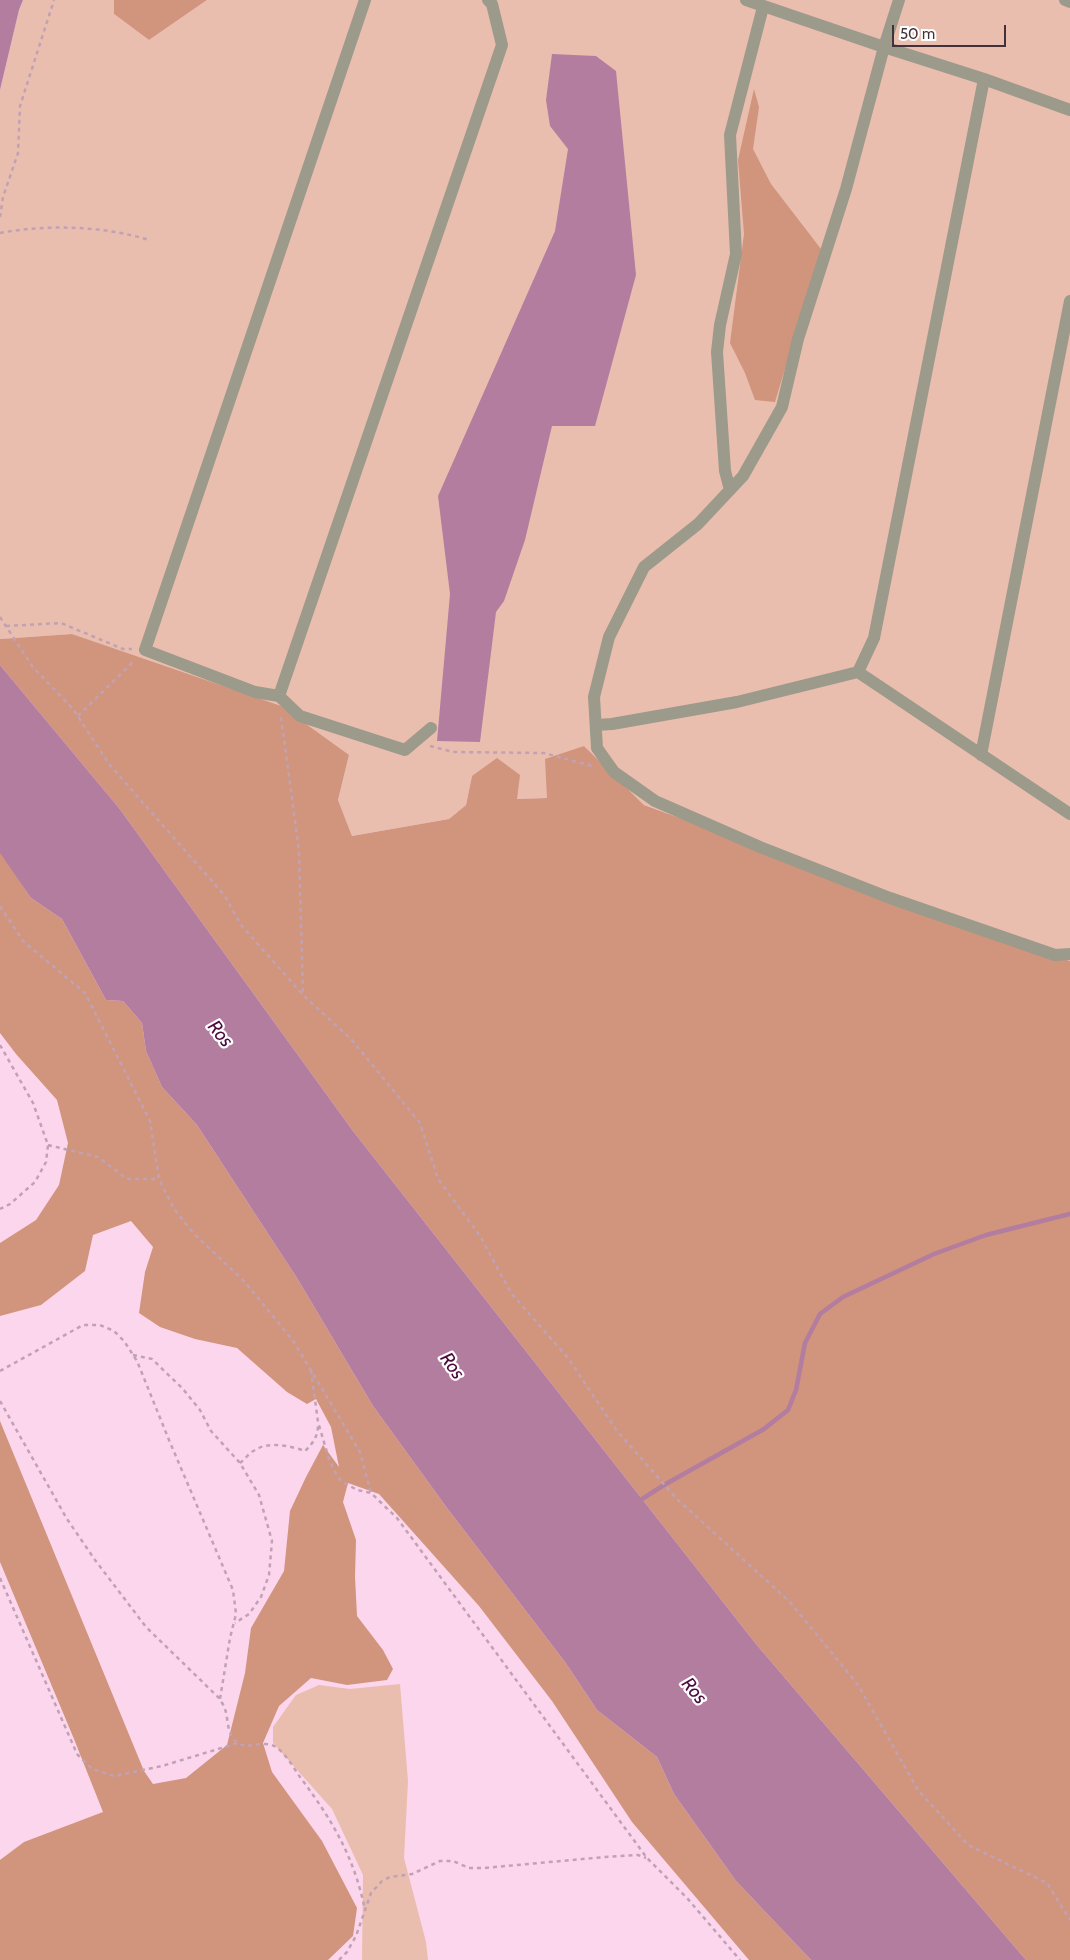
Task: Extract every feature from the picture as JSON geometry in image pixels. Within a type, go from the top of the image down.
[{"type":"street","points":[[365,0],[145,650],[255,692],[279,696],[300,716],[404,750],[431,728]]},
{"type":"street","points":[[279,696],[502,45],[492,4],[488,0]]},
{"type":"street","points":[[746,0],[884,48],[984,79],[1070,110]]},
{"type":"street","points":[[899,0],[846,189],[798,339],[782,407],[743,476],[698,524],[644,566],[609,637],[594,698],[597,748],[614,772],[655,801],[760,848],[890,898],[1055,955],[1070,954]]},
{"type":"street","points":[[1065,0],[1070,2]]},
{"type":"street","points":[[730,490],[725,470],[717,352],[720,325],[736,254],[730,136],[763,7]]},
{"type":"street","points":[[858,672],[874,638],[984,79]]},
{"type":"street","points":[[981,755],[1070,301]]},
{"type":"street","points":[[597,725],[737,702],[858,672],[1070,814]]},
{"type":"path","points":[[0,217],[3,197],[18,153],[20,106],[54,0]]},
{"type":"path","points":[[0,233],[20,229],[94,229],[130,234],[149,240]]},
{"type":"path","points":[[0,617],[32,666],[78,716],[109,764],[225,896],[241,925],[303,995],[351,1039],[420,1123],[438,1179],[480,1236],[511,1293],[568,1358],[617,1431],[677,1499],[790,1602],[858,1685],[918,1790],[968,1845],[1047,1883],[1070,1920]]},
{"type":"path","points":[[6,626],[61,623],[123,648],[145,650]]},
{"type":"path","points":[[78,716],[145,650]]},
{"type":"path","points":[[279,696],[299,851],[303,995]]},
{"type":"path","points":[[414,743],[453,752],[544,753],[614,772]]},
{"type":"path","points":[[0,906],[23,942],[85,993],[150,1121],[159,1179],[174,1210],[194,1234],[245,1282],[294,1342],[360,1452],[371,1493]]},
{"type":"path","points":[[0,1045],[33,1103],[48,1144],[46,1162],[34,1182],[10,1204],[0,1209]]},
{"type":"path","points":[[48,1144],[98,1157],[126,1179],[159,1179]]},
{"type":"path","points":[[0,1371],[83,1325],[100,1325],[114,1331],[124,1341],[133,1355],[233,1590],[236,1614],[220,1699]]},
{"type":"path","points":[[133,1355],[152,1359],[183,1389],[200,1410],[211,1430],[240,1463],[259,1495],[272,1542],[268,1575],[261,1597],[249,1614],[233,1624]]},
{"type":"path","points":[[240,1463],[256,1449],[272,1445],[293,1447],[305,1451],[313,1443],[318,1434],[318,1422],[310,1367]]},
{"type":"path","points":[[0,1401],[67,1519],[95,1560],[146,1627],[220,1699],[225,1708],[232,1738],[238,1744]]},
{"type":"path","points":[[318,1422],[329,1459],[341,1481],[357,1490],[371,1493],[398,1518],[647,1858],[687,1898],[740,1960]]},
{"type":"path","points":[[0,1578],[77,1754],[92,1769],[114,1776],[162,1766],[238,1744],[246,1746],[268,1744],[275,1747],[285,1756],[316,1797],[335,1827],[354,1868],[365,1910]]},
{"type":"path","points":[[339,1960],[347,1952],[356,1936],[371,1892],[382,1881],[390,1877],[412,1874],[440,1861],[453,1861],[468,1868],[484,1868],[605,1857],[638,1856],[647,1858]]},
{"type":"shaded area","points":[[23,0],[114,0],[114,14],[149,40],[207,0],[1070,0],[1070,961],[644,805],[584,746],[547,798],[517,799],[472,776],[466,805],[449,819],[352,836],[338,800],[349,755],[122,652],[72,634],[0,639],[0,90]]},
{"type":"shaded area","points":[[114,0],[207,0],[149,40],[114,14]]},
{"type":"shaded area","points":[[754,89],[759,107],[753,149],[771,184],[821,249],[775,402],[755,400],[745,373],[730,343],[744,234],[738,160]]},
{"type":"shaded area","points":[[72,634],[281,706],[349,755],[338,800],[352,836],[449,819],[466,805],[472,776],[497,758],[520,775],[517,799],[547,798],[545,759],[584,746],[644,805],[1070,961],[1070,1960],[1026,1960],[756,1644],[353,1131],[119,808],[0,665],[0,639]]},
{"type":"shaded area","points":[[0,851],[31,898],[62,919],[106,1000],[123,1001],[142,1023],[146,1051],[162,1087],[197,1125],[297,1278],[373,1406],[447,1508],[565,1662],[597,1710],[657,1757],[674,1794],[736,1881],[811,1960],[749,1960],[632,1822],[552,1701],[479,1606],[379,1494],[348,1483],[343,1502],[356,1540],[357,1616],[383,1650],[393,1669],[387,1680],[347,1685],[311,1678],[279,1706],[263,1743],[272,1772],[322,1841],[357,1908],[353,1936],[328,1960],[0,1960],[0,1860],[24,1842],[103,1812],[0,1562],[0,1421],[144,1771],[153,1784],[186,1778],[227,1745],[245,1673],[251,1628],[284,1571],[290,1511],[323,1445],[339,1467],[331,1427],[316,1399],[307,1404],[287,1392],[237,1348],[195,1339],[160,1327],[139,1313],[145,1272],[153,1247],[131,1221],[93,1235],[85,1271],[41,1305],[0,1316],[0,1243],[36,1220],[59,1185],[68,1143],[57,1100],[0,1033]]},
{"type":"shaded area","points":[[400,1684],[408,1781],[404,1858],[426,1942],[428,1960],[362,1960],[363,1875],[332,1809],[273,1743],[273,1727],[296,1695],[319,1685],[350,1689]]},
{"type":"water","points":[[0,0],[23,0],[0,90]]},
{"type":"water","points":[[552,54],[596,56],[616,71],[636,275],[595,426],[552,426],[525,540],[504,601],[496,612],[480,742],[437,741],[450,594],[438,496],[555,231],[568,149],[550,126],[546,100]]},
{"type":"water","name":"Ros","points":[[0,665],[119,808],[353,1131],[756,1644],[1026,1960],[811,1960],[736,1881],[674,1794],[657,1757],[597,1710],[565,1662],[447,1508],[373,1406],[297,1278],[197,1125],[162,1087],[146,1051],[142,1023],[123,1001],[106,1000],[62,919],[31,898],[0,853]]},
{"type":"waterway","points":[[642,1499],[764,1429],[788,1410],[796,1390],[805,1343],[820,1314],[843,1297],[934,1254],[986,1235],[1070,1214]]}]
